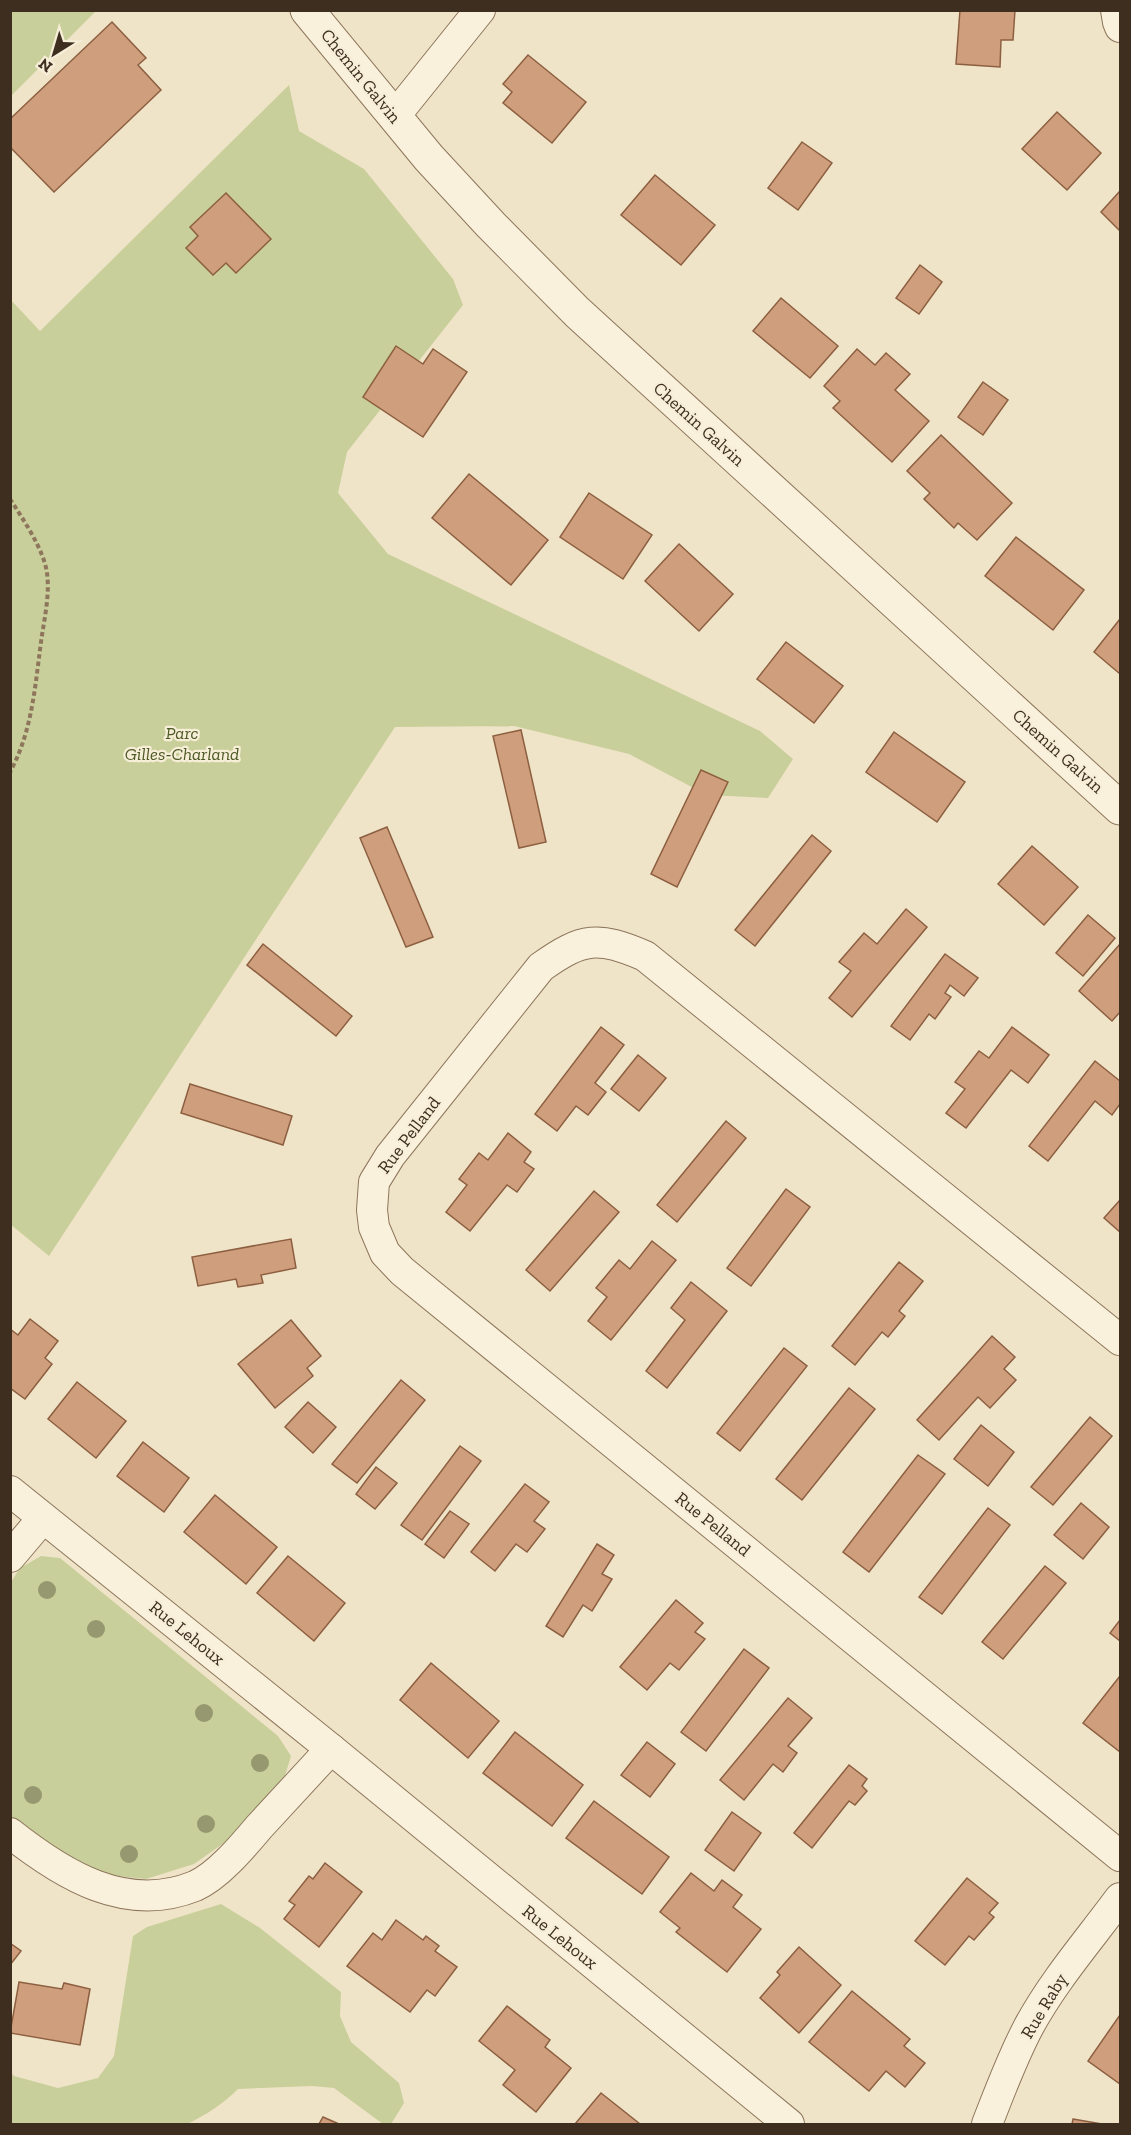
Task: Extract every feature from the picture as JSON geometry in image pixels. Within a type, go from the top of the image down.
[{"type":"street","name":"Chemin Galvin","points":[[307,10],[429,158],[491,225],[585,319],[1120,808]]},
{"type":"street","points":[[393,117],[480,10]]},
{"type":"street","points":[[1116,10],[1120,27]]},
{"type":"street","name":"Rue Pelland","points":[[1120,1340],[645,956],[618,944],[589,942],[565,950],[541,967],[390,1156],[374,1182],[372,1210],[374,1227],[385,1253],[402,1271],[1120,1856]]},
{"type":"street","name":"Rue Lehoux","points":[[10,1491],[331,1749],[789,2124]]},
{"type":"street","points":[[10,1557],[43,1518]]},
{"type":"street","points":[[10,1833],[38,1855],[76,1878],[118,1893],[158,1895],[187,1888],[196,1885],[226,1863],[331,1749]]},
{"type":"street","name":"Rue Raby","points":[[987,2124],[1005,2077],[1029,2026],[1059,1979],[1120,1898]]},
{"type":"path","points":[[10,499],[30,529],[47,571],[48,597],[30,724],[17,760],[10,772]]},
{"type":"green space","points":[[11,10],[96,11],[11,96]]},
{"type":"green space","name":"Parc Gilles-Charland","points":[[289,85],[299,131],[364,169],[453,279],[463,305],[347,452],[338,493],[388,554],[760,731],[793,759],[768,798],[707,795],[629,754],[514,726],[395,727],[49,1256],[10,1224],[10,299],[40,331]]},
{"type":"green space","points":[[41,1556],[60,1558],[278,1736],[291,1756],[285,1776],[231,1838],[194,1864],[146,1879],[107,1875],[55,1848],[11,1816],[11,1582],[20,1568]]},
{"type":"green space","points":[[221,1904],[260,1928],[341,1992],[340,2016],[351,2042],[399,2083],[404,2103],[391,2124],[383,2124],[334,2088],[312,2086],[238,2089],[214,2109],[187,2124],[11,2124],[11,2073],[14,2076],[58,2088],[98,2078],[114,2056],[133,1936],[147,1927]]},
{"type":"building","points":[[960,10],[1015,10],[1013,40],[1001,40],[1000,67],[956,64]]},
{"type":"building","points":[[112,22],[146,58],[138,65],[161,90],[54,192],[10,147],[10,119]]},
{"type":"building","points":[[528,55],[586,102],[552,143],[503,103],[512,92],[503,84]]},
{"type":"building","points":[[1057,112],[1101,153],[1067,190],[1022,149]]},
{"type":"building","points":[[802,142],[832,163],[798,210],[768,188]]},
{"type":"building","points":[[655,175],[715,225],[681,265],[621,215]]},
{"type":"building","points":[[1120,191],[1120,231],[1101,212]]},
{"type":"building","points":[[226,193],[271,239],[236,273],[226,263],[213,275],[186,248],[198,236],[190,227]]},
{"type":"building","points":[[920,265],[942,282],[919,314],[896,298]]},
{"type":"building","points":[[781,298],[838,346],[810,378],[753,331]]},
{"type":"building","points":[[396,346],[423,364],[433,349],[467,372],[423,437],[363,397]]},
{"type":"building","points":[[857,349],[875,365],[886,353],[910,374],[895,390],[929,421],[892,462],[833,408],[840,401],[824,386]]},
{"type":"building","points":[[983,382],[1008,400],[983,435],[958,417]]},
{"type":"building","points":[[941,435],[1012,503],[977,540],[958,523],[954,528],[924,499],[930,493],[907,471]]},
{"type":"building","points":[[469,474],[548,540],[511,585],[432,518]]},
{"type":"building","points":[[589,493],[652,535],[623,579],[560,537]]},
{"type":"building","points":[[1016,537],[1084,590],[1053,630],[985,576]]},
{"type":"building","points":[[679,544],[733,594],[699,631],[645,581]]},
{"type":"building","points":[[1120,619],[1120,674],[1094,652]]},
{"type":"building","points":[[786,642],[843,686],[814,723],[757,679]]},
{"type":"building","points":[[521,730],[546,842],[519,848],[493,736]]},
{"type":"building","points":[[894,732],[965,782],[937,822],[866,772]]},
{"type":"building","points":[[701,770],[728,782],[677,887],[651,874]]},
{"type":"building","points":[[387,827],[433,937],[406,947],[360,838]]},
{"type":"building","points":[[812,835],[831,851],[755,946],[735,930]]},
{"type":"building","points":[[1032,846],[1078,887],[1044,925],[998,884]]},
{"type":"building","points":[[906,909],[927,927],[852,1017],[829,998],[851,971],[839,962],[864,933],[877,944]]},
{"type":"building","points":[[1088,915],[1115,938],[1083,976],[1056,953]]},
{"type":"building","points":[[263,944],[352,1016],[336,1036],[247,965]]},
{"type":"building","points":[[1120,944],[1120,1012],[1112,1021],[1079,991]]},
{"type":"building","points":[[945,954],[978,978],[964,996],[950,985],[945,993],[951,997],[935,1019],[929,1014],[910,1040],[891,1026]]},
{"type":"building","points":[[601,1027],[624,1045],[595,1083],[606,1092],[588,1115],[576,1106],[557,1131],[535,1114]]},
{"type":"building","points":[[1012,1027],[1049,1055],[1028,1083],[1011,1070],[966,1128],[946,1113],[965,1089],[955,1082],[979,1051],[989,1058]]},
{"type":"building","points":[[638,1055],[666,1078],[639,1111],[611,1089]]},
{"type":"building","points":[[1095,1061],[1120,1081],[1120,1104],[1112,1115],[1095,1101],[1048,1161],[1029,1146]]},
{"type":"building","points":[[190,1084],[292,1116],[283,1145],[181,1113]]},
{"type":"building","points":[[726,1121],[746,1138],[677,1222],[657,1205]]},
{"type":"building","points":[[508,1133],[531,1152],[524,1162],[534,1169],[517,1192],[507,1185],[470,1231],[446,1212],[467,1185],[459,1179],[479,1153],[488,1160]]},
{"type":"building","points":[[786,1189],[810,1207],[751,1286],[727,1268]]},
{"type":"building","points":[[594,1191],[619,1212],[550,1291],[526,1270]]},
{"type":"building","points":[[1120,1200],[1120,1232],[1104,1218]]},
{"type":"building","points":[[291,1239],[296,1268],[261,1275],[263,1283],[238,1287],[236,1279],[198,1286],[192,1257]]},
{"type":"building","points":[[652,1241],[676,1260],[611,1340],[588,1321],[607,1297],[596,1288],[619,1260],[630,1269]]},
{"type":"building","points":[[899,1262],[923,1281],[899,1311],[905,1316],[888,1337],[882,1332],[855,1365],[832,1346]]},
{"type":"building","points":[[691,1282],[727,1311],[667,1388],[646,1371],[685,1320],[671,1308]]},
{"type":"building","points":[[30,1319],[58,1341],[45,1358],[52,1364],[25,1399],[10,1388],[10,1329],[18,1335]]},
{"type":"building","points":[[291,1320],[321,1356],[307,1368],[313,1376],[275,1408],[238,1364]]},
{"type":"building","points":[[992,1336],[1015,1357],[1004,1369],[1016,1380],[990,1408],[978,1397],[939,1440],[917,1420]]},
{"type":"building","points":[[784,1348],[807,1366],[740,1451],[717,1433]]},
{"type":"building","points":[[401,1380],[425,1400],[357,1483],[332,1464]]},
{"type":"building","points":[[77,1382],[126,1421],[96,1458],[48,1419]]},
{"type":"building","points":[[849,1388],[875,1409],[802,1500],[776,1479]]},
{"type":"building","points":[[308,1402],[336,1427],[313,1453],[285,1427]]},
{"type":"building","points":[[1090,1417],[1112,1436],[1053,1505],[1031,1487]]},
{"type":"building","points":[[981,1425],[1014,1452],[988,1486],[954,1459]]},
{"type":"building","points":[[143,1442],[189,1478],[164,1512],[117,1476]]},
{"type":"building","points":[[460,1446],[481,1461],[422,1540],[401,1525]]},
{"type":"building","points":[[918,1455],[945,1474],[869,1572],[843,1552]]},
{"type":"building","points":[[376,1467],[397,1483],[375,1509],[356,1494]]},
{"type":"building","points":[[525,1484],[549,1502],[534,1521],[545,1529],[527,1552],[516,1544],[495,1571],[471,1552]]},
{"type":"building","points":[[215,1495],[277,1547],[246,1584],[184,1532]]},
{"type":"building","points":[[1081,1503],[1109,1527],[1083,1559],[1054,1535]]},
{"type":"building","points":[[988,1508],[1010,1525],[942,1614],[919,1597]]},
{"type":"building","points":[[450,1511],[469,1524],[444,1558],[425,1544]]},
{"type":"building","points":[[597,1544],[614,1555],[602,1574],[612,1579],[592,1611],[583,1605],[563,1637],[546,1626]]},
{"type":"building","points":[[288,1556],[345,1603],[314,1641],[257,1593]]},
{"type":"building","points":[[1045,1566],[1066,1583],[1003,1659],[982,1642]]},
{"type":"building","points":[[676,1600],[703,1623],[695,1632],[705,1639],[679,1670],[670,1663],[647,1690],[620,1667]]},
{"type":"building","points":[[1120,1620],[1120,1641],[1110,1633]]},
{"type":"building","points":[[744,1649],[769,1668],[706,1751],[681,1732]]},
{"type":"building","points":[[431,1663],[499,1721],[468,1758],[400,1700]]},
{"type":"building","points":[[1120,1676],[1120,1752],[1083,1723]]},
{"type":"building","points":[[788,1698],[812,1718],[788,1746],[797,1753],[783,1772],[773,1764],[744,1800],[720,1780]]},
{"type":"building","points":[[515,1732],[583,1785],[552,1826],[483,1773]]},
{"type":"building","points":[[647,1742],[675,1764],[650,1797],[621,1775]]},
{"type":"building","points":[[849,1765],[867,1779],[862,1786],[867,1791],[855,1805],[849,1801],[812,1848],[794,1833]]},
{"type":"building","points":[[594,1801],[669,1857],[642,1894],[566,1838]]},
{"type":"building","points":[[732,1812],[761,1833],[734,1871],[705,1850]]},
{"type":"building","points":[[325,1863],[362,1892],[319,1947],[284,1919],[295,1905],[289,1901],[309,1876],[313,1879]]},
{"type":"building","points":[[691,1873],[714,1891],[722,1880],[742,1895],[733,1907],[761,1929],[727,1972],[676,1932],[680,1928],[660,1912]]},
{"type":"building","points":[[967,1878],[998,1903],[989,1913],[994,1917],[974,1940],[969,1936],[945,1965],[915,1941]]},
{"type":"building","points":[[396,1920],[423,1940],[426,1936],[439,1946],[435,1951],[457,1967],[435,1996],[427,1990],[410,2012],[347,1966],[373,1933],[382,1940]]},
{"type":"building","points":[[10,1943],[21,1951],[10,1965]]},
{"type":"building","points":[[799,1947],[841,1985],[799,2033],[760,1998],[780,1975],[777,1972]]},
{"type":"building","points":[[19,1982],[62,1989],[64,1983],[90,1989],[80,2045],[10,2033]]},
{"type":"building","points":[[852,1991],[910,2039],[904,2046],[925,2063],[905,2087],[886,2071],[869,2091],[809,2042]]},
{"type":"building","points":[[507,2006],[550,2040],[545,2047],[571,2068],[536,2112],[503,2085],[515,2070],[479,2041]]},
{"type":"building","points":[[1120,2015],[1120,2084],[1088,2061]]},
{"type":"building","points":[[601,2093],[640,2124],[575,2124]]},
{"type":"building","points":[[323,2117],[339,2124],[319,2124]]},
{"type":"building","points":[[1073,2119],[1102,2124],[1072,2124]]}]
